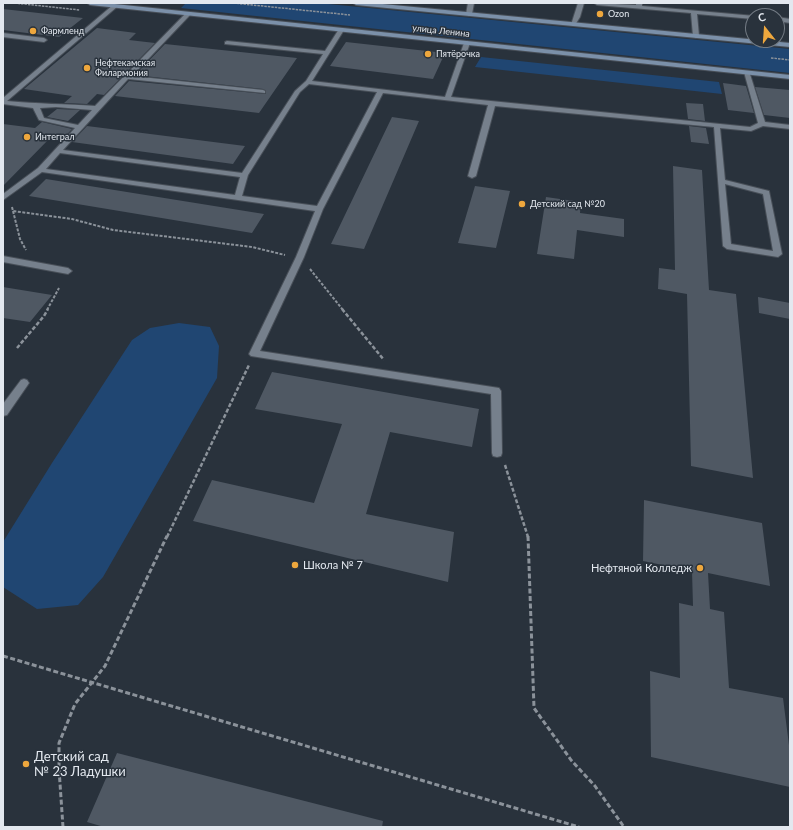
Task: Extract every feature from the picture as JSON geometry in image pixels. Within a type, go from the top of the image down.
[{"type":"main road","name":"улица Ленина","points":[[90,3],[790,77]]},
{"type":"main road","points":[[152,10],[158,3]]},
{"type":"main road","name":"улица Ленина","points":[[356,3],[790,45]]},
{"type":"lane","points":[[469,14],[471,3]]},
{"type":"lane","points":[[573,24],[577,17],[581,3]]},
{"type":"lane","points":[[596,3],[665,6],[694,12],[745,16]]},
{"type":"lane","points":[[3,101],[116,6]]},
{"type":"lane","points":[[694,12],[696,36]]},
{"type":"lane","points":[[5,197],[41,170],[97,108],[188,14]]},
{"type":"lane","points":[[238,198],[244,175],[298,90],[308,82],[341,30]]},
{"type":"lane","points":[[3,35],[44,40]]},
{"type":"lane","points":[[226,43],[326,53]]},
{"type":"lane","points":[[448,98],[467,43]]},
{"type":"lane","points":[[747,72],[762,124]]},
{"type":"lane","points":[[127,77],[263,92]]},
{"type":"lane","points":[[308,82],[492,104],[717,127],[751,130],[762,124],[790,127]]},
{"type":"lane","points":[[3,91],[11,94]]},
{"type":"lane","points":[[381,91],[319,209],[300,257],[254,354],[496,391],[497,453]]},
{"type":"lane","points":[[3,101],[36,106],[56,105],[97,108]]},
{"type":"lane","points":[[472,176],[492,104]]},
{"type":"lane","points":[[36,106],[41,119],[80,127]]},
{"type":"lane","points":[[717,127],[721,181],[727,246],[778,254],[766,193],[721,181]]},
{"type":"lane","points":[[58,151],[244,175]]},
{"type":"lane","points":[[41,170],[319,209]]},
{"type":"lane","points":[[3,259],[68,271]]},
{"type":"lane","points":[[3,412],[24,383]]},
{"type":"path","points":[[5,197],[13,211],[20,239],[32,265]]},
{"type":"path","points":[[13,211],[72,219],[113,230],[252,247],[300,257],[397,376]]},
{"type":"path","points":[[17,348],[44,316],[59,288]]},
{"type":"path","points":[[63,827],[59,770],[59,743],[75,704],[105,666],[254,354]]},
{"type":"path","points":[[497,453],[506,466],[528,536],[534,708],[571,760],[595,786],[624,827]]},
{"type":"path","points":[[3,656],[579,827]]},
{"type":"shaded area","points":[[186,3],[318,3],[745,45],[745,48],[790,49],[790,73],[181,8]]},
{"type":"shaded area","points":[[481,57],[719,82],[722,94],[475,67]]},
{"type":"shaded area","points":[[179,323],[210,327],[219,346],[217,378],[103,577],[78,605],[37,609],[3,587],[3,542],[52,463],[132,340],[150,328]]},
{"type":"building","points":[[3,9],[83,18],[59,37],[3,30]]},
{"type":"building","name":"Нефтекамская Филармония","points":[[97,28],[136,33],[129,40],[155,43],[104,95],[97,94],[87,104],[64,103],[72,96],[24,89]]},
{"type":"building","points":[[346,42],[445,53],[433,79],[330,66]]},
{"type":"building","points":[[165,44],[297,58],[259,113],[115,96],[129,81],[266,94],[266,91],[263,89],[135,75]]},
{"type":"building","points":[[723,83],[746,86],[754,113],[728,110]]},
{"type":"building","points":[[755,87],[790,90],[790,118],[764,115]]},
{"type":"building","points":[[686,103],[703,104],[705,121],[688,119]]},
{"type":"building","points":[[57,109],[80,110],[68,121],[47,117]]},
{"type":"building","points":[[392,117],[419,121],[364,249],[331,244]]},
{"type":"building","points":[[42,122],[72,129],[61,141],[49,139],[3,186],[3,124],[35,128]]},
{"type":"building","points":[[87,126],[245,146],[233,164],[72,142]]},
{"type":"building","points":[[689,126],[706,128],[709,144],[691,142]]},
{"type":"building","points":[[673,166],[702,170],[709,290],[736,294],[753,478],[691,466],[687,294],[658,289],[659,268],[675,270]]},
{"type":"building","points":[[46,179],[264,214],[252,233],[29,196]]},
{"type":"building","points":[[475,186],[510,191],[496,248],[458,243]]},
{"type":"building","points":[[546,197],[581,202],[580,213],[624,219],[624,237],[577,230],[574,259],[537,254]]},
{"type":"building","points":[[3,287],[52,295],[30,322],[3,318]]},
{"type":"building","points":[[758,297],[790,303],[790,319],[759,313]]},
{"type":"building","points":[[272,372],[479,409],[472,447],[390,432],[366,514],[454,532],[448,582],[193,521],[212,480],[314,503],[342,424],[255,409]]},
{"type":"building","points":[[644,500],[762,523],[770,586],[708,573],[710,609],[724,612],[729,688],[783,698],[790,753],[790,787],[651,757],[650,671],[680,678],[679,603],[693,606],[692,571],[643,561]]},
{"type":"building","points":[[117,753],[383,821],[382,827],[104,827],[87,822]]},
{"type":"place","name":"Ozon","points":[[600,14]]},
{"type":"place","name":"Фармленд","points":[[33,31]]},
{"type":"place","name":"Пятёрочка","points":[[428,54]]},
{"type":"place","name":"Нефтекамская Филармония","points":[[87,68]]},
{"type":"place","name":"Интеграл","points":[[27,137]]},
{"type":"place","name":"Детский сад №20","points":[[522,204]]},
{"type":"place","name":"Школа № 7","points":[[295,565]]},
{"type":"place","name":"Нефтяной Колледж","points":[[700,568]]},
{"type":"place","name":"Детский сад № 23 Ладушки","points":[[26,764]]}]
